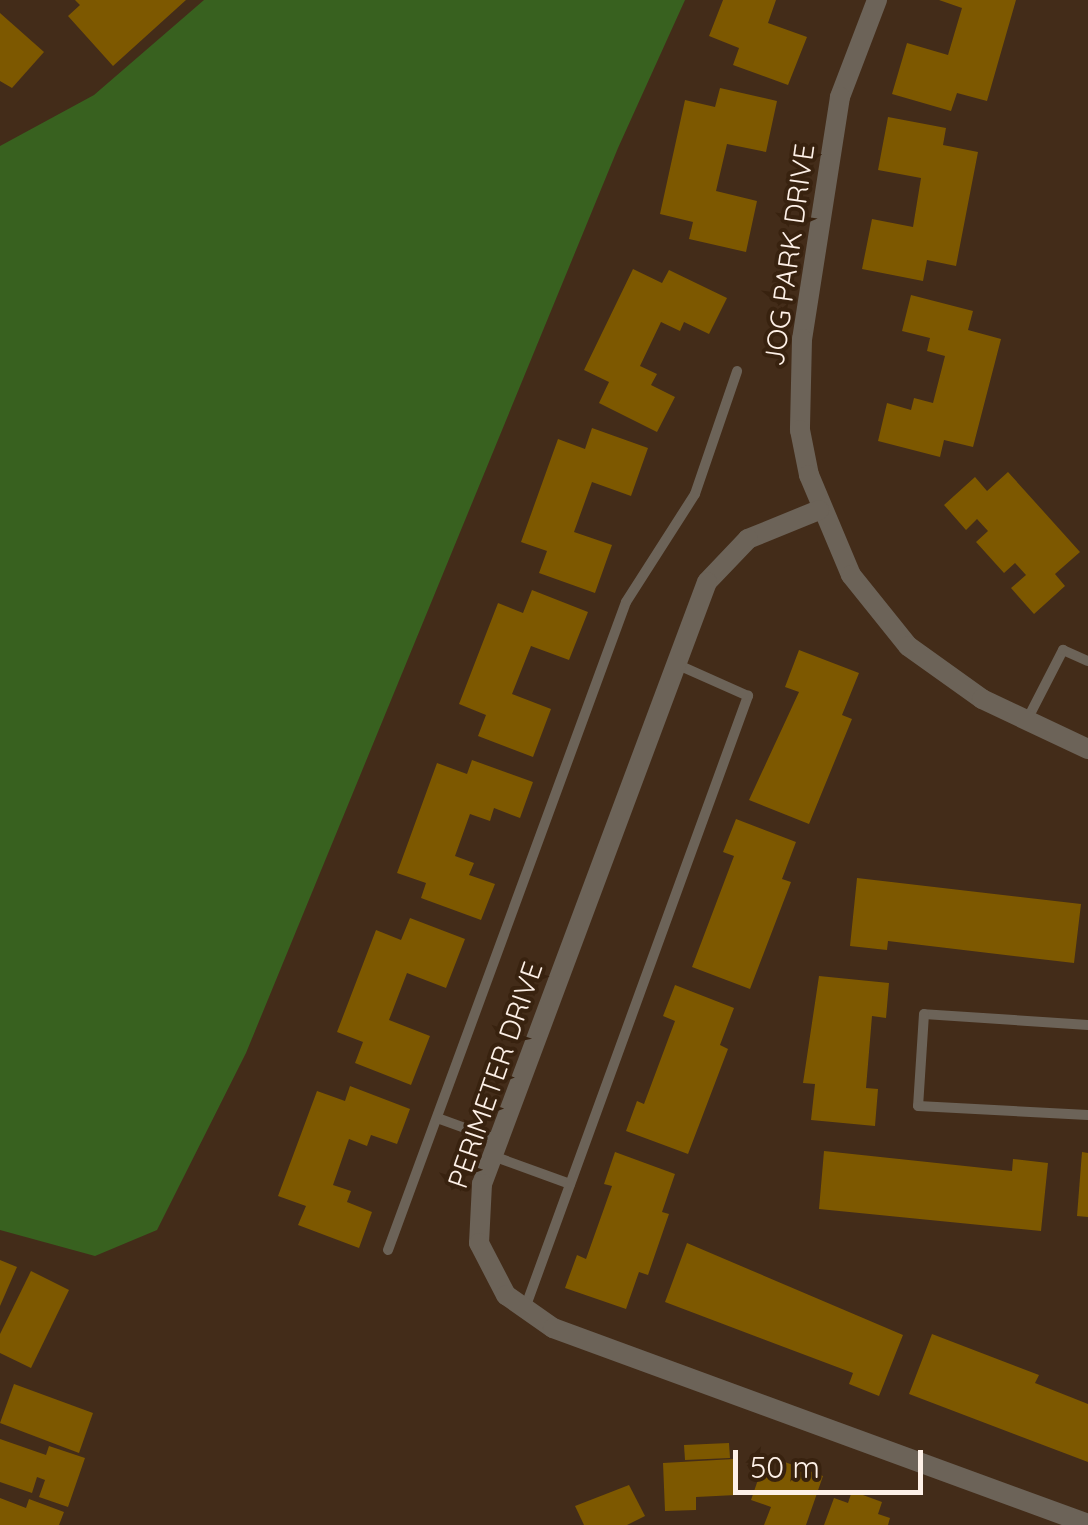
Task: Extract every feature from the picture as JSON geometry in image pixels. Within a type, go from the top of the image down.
[{"type":"street","name":"JOG PARK DRIVE","points":[[877,0],[840,98],[802,339],[800,430],[819,510],[850,575],[908,646],[969,691],[1088,749]]},
{"type":"street","name":"PERIMETER DRIVE","points":[[819,510],[748,538],[725,558],[707,582],[495,1148],[478,1203],[479,1243],[494,1279],[524,1312],[1088,1524]]},
{"type":"lane","points":[[388,1250],[440,1119],[626,602],[695,494],[737,371]]},
{"type":"lane","points":[[1027,720],[1063,650],[1088,661]]},
{"type":"lane","points":[[524,1312],[748,696],[675,663]]},
{"type":"lane","points":[[1088,1025],[924,1014],[918,1106],[1088,1116]]},
{"type":"lane","points":[[440,1119],[570,1184]]},
{"type":"green space","points":[[204,0],[685,0],[618,148],[246,1053],[157,1230],[95,1256],[0,1230],[0,146],[94,95]]},
{"type":"building","points":[[75,0],[186,0],[113,66],[68,16],[80,5]]},
{"type":"building","points":[[723,0],[776,0],[768,23],[807,37],[788,85],[733,65],[739,48],[709,36]]},
{"type":"building","points":[[939,0],[1016,0],[987,101],[957,93],[951,111],[892,94],[907,43],[948,55],[962,8]]},
{"type":"building","points":[[0,13],[44,52],[12,88],[0,81]]},
{"type":"building","points":[[720,88],[777,101],[766,152],[727,144],[716,191],[757,201],[746,252],[689,239],[693,222],[660,214],[685,100],[715,107]]},
{"type":"building","points":[[888,117],[946,128],[943,145],[978,152],[956,266],[927,260],[923,281],[862,269],[872,219],[913,227],[921,178],[878,170]]},
{"type":"building","points":[[633,269],[662,283],[669,270],[727,298],[709,334],[684,322],[680,331],[661,322],[640,366],[657,374],[651,385],[675,397],[657,432],[599,403],[609,382],[584,370]]},
{"type":"building","points":[[911,295],[973,311],[968,330],[1001,339],[973,447],[944,440],[940,457],[878,441],[887,403],[911,410],[914,398],[933,403],[945,356],[927,351],[930,338],[902,331]]},
{"type":"building","points":[[592,428],[648,448],[631,496],[592,482],[574,532],[612,545],[595,593],[539,573],[547,551],[521,542],[558,439],[585,449]]},
{"type":"building","points":[[1008,472],[1080,552],[1055,574],[1065,586],[1034,614],[1011,588],[1026,575],[1015,563],[1004,573],[976,542],[988,531],[977,519],[966,530],[944,505],[975,477],[987,491]]},
{"type":"building","points":[[532,590],[588,612],[569,660],[531,646],[512,694],[551,709],[533,757],[478,736],[486,715],[459,704],[498,603],[523,613]]},
{"type":"building","points":[[799,650],[859,673],[842,715],[852,719],[809,824],[749,800],[799,692],[785,687]]},
{"type":"building","points":[[472,760],[533,782],[520,818],[494,808],[490,821],[470,814],[455,856],[474,863],[469,875],[495,884],[481,920],[421,898],[426,883],[397,873],[437,763],[467,774]]},
{"type":"building","points":[[736,819],[796,842],[782,879],[791,882],[750,989],[692,967],[734,856],[723,852]]},
{"type":"building","points":[[857,878],[1081,904],[1074,963],[888,941],[887,950],[850,946]]},
{"type":"building","points":[[410,918],[465,939],[446,988],[407,973],[389,1020],[430,1036],[411,1085],[355,1063],[363,1042],[337,1032],[376,930],[401,940]]},
{"type":"building","points":[[819,976],[889,983],[886,1018],[872,1016],[866,1088],[878,1089],[875,1126],[811,1120],[815,1084],[803,1083]]},
{"type":"building","points":[[675,985],[734,1008],[720,1045],[728,1049],[688,1154],[626,1131],[637,1101],[644,1104],[675,1021],[663,1016]]},
{"type":"building","points":[[350,1086],[410,1109],[397,1144],[371,1135],[367,1146],[349,1139],[333,1185],[351,1191],[347,1202],[372,1212],[359,1248],[298,1225],[306,1206],[278,1196],[317,1091],[345,1101]]},
{"type":"building","points":[[824,1151],[1012,1171],[1013,1159],[1048,1163],[1041,1231],[819,1209]]},
{"type":"building","points":[[615,1152],[675,1174],[662,1212],[669,1214],[648,1275],[639,1272],[626,1309],[565,1288],[577,1255],[586,1259],[612,1186],[604,1184]]},
{"type":"building","points":[[1082,1152],[1088,1153],[1088,1217],[1077,1216]]},
{"type":"building","points":[[687,1243],[903,1335],[879,1396],[849,1384],[853,1373],[665,1302]]},
{"type":"building","points":[[0,1260],[17,1267],[0,1306]]},
{"type":"building","points":[[31,1271],[69,1290],[31,1368],[0,1353],[0,1334]]},
{"type":"building","points":[[932,1334],[1039,1375],[1035,1383],[1088,1404],[1088,1462],[909,1394]]},
{"type":"building","points":[[14,1384],[93,1413],[79,1453],[0,1423]]},
{"type":"building","points":[[0,1439],[46,1455],[49,1446],[85,1458],[68,1507],[39,1497],[45,1480],[37,1477],[32,1493],[0,1482]]},
{"type":"building","points":[[729,1443],[730,1458],[685,1460],[684,1445]]},
{"type":"building","points":[[734,1459],[736,1495],[696,1497],[696,1510],[665,1511],[663,1463]]},
{"type":"building","points":[[782,1461],[823,1476],[806,1525],[764,1525],[771,1507],[751,1500],[762,1468],[778,1474]]},
{"type":"building","points":[[629,1485],[645,1516],[627,1525],[584,1525],[575,1506]]},
{"type":"building","points":[[852,1491],[882,1502],[878,1514],[890,1518],[888,1525],[824,1525],[834,1498],[848,1503]]},
{"type":"building","points":[[0,1498],[26,1508],[29,1499],[64,1512],[59,1525],[0,1525]]}]
